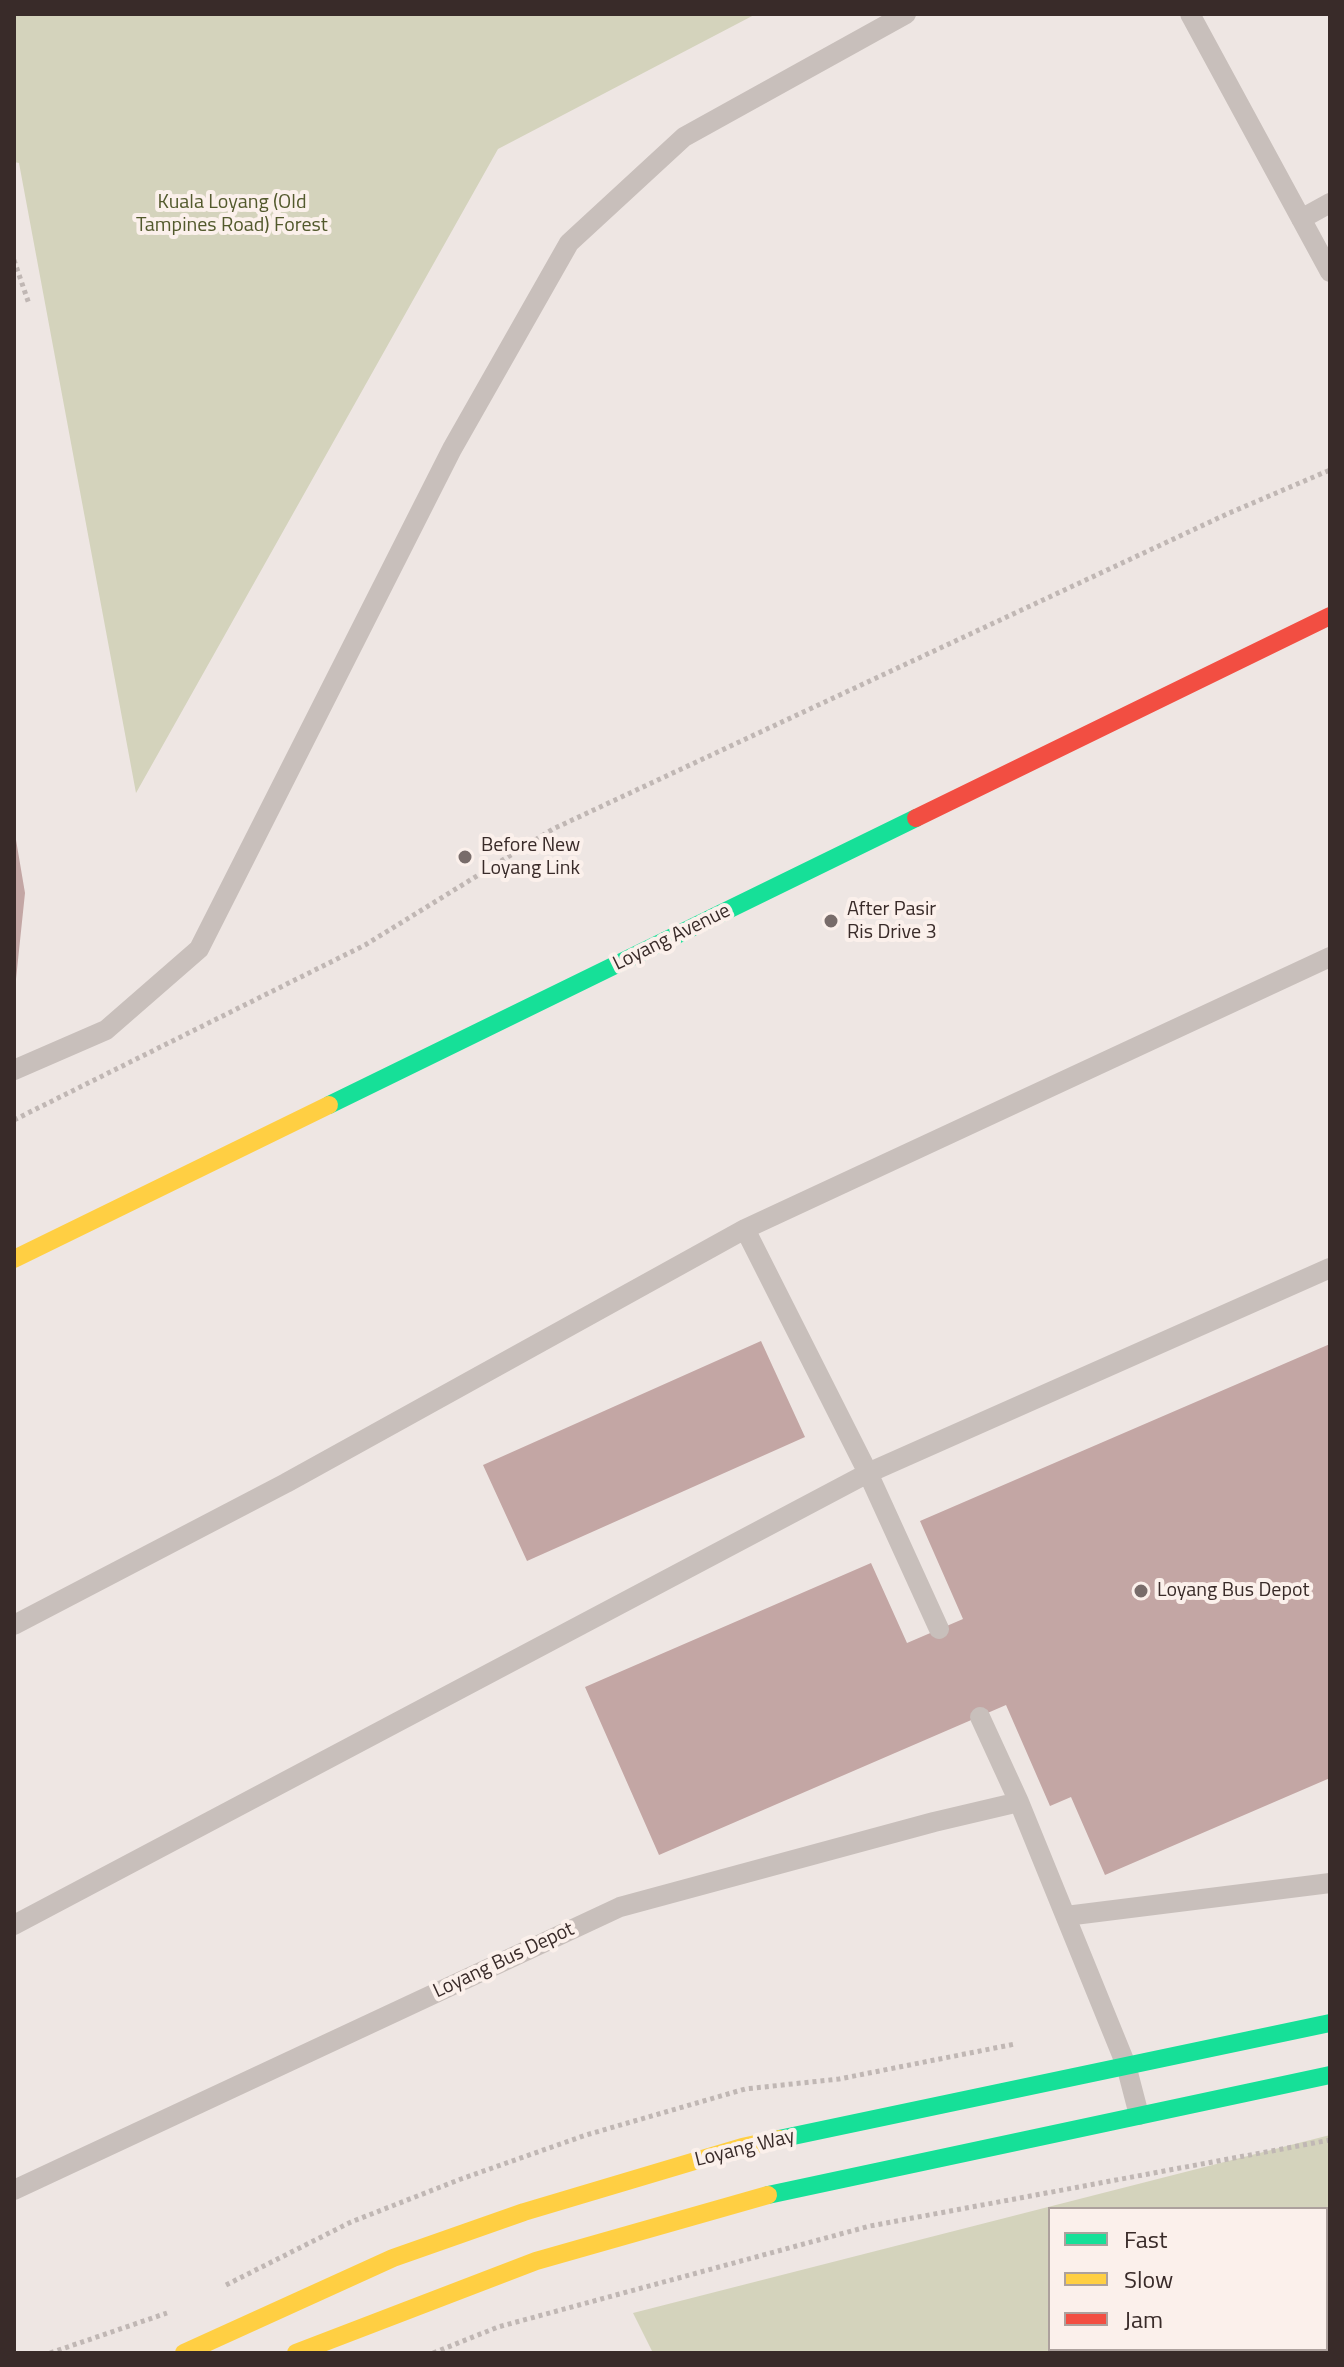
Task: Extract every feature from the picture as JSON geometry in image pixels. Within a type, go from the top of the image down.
[{"type":"main road","name":"Loyang Avenue","points":[[14,1259],[1330,616]]},
{"type":"main road","name":"Loyang Way","points":[[184,2353],[393,2258],[524,2212],[742,2147],[1330,2023]]},
{"type":"main road","points":[[296,2353],[536,2261],[745,2201],[1330,2075]]},
{"type":"lane","points":[[14,1070],[106,1030],[199,949],[452,449],[569,243],[684,137],[906,14]]},
{"type":"lane","points":[[1190,14],[1330,272]]},
{"type":"lane","points":[[1301,219],[1330,203]]},
{"type":"lane","points":[[14,1625],[286,1483],[745,1229],[1330,957]]},
{"type":"lane","points":[[745,1229],[868,1473],[939,1629]]},
{"type":"lane","points":[[14,1925],[868,1473],[1330,1268]]},
{"type":"lane","points":[[980,1717],[1019,1802],[1126,2065],[1139,2115]]},
{"type":"lane","name":"Loyang Bus Depot","points":[[14,2190],[620,1907],[1019,1802]]},
{"type":"lane","points":[[1066,1916],[1330,1883]]},
{"type":"path","points":[[14,260],[29,304]]},
{"type":"path","points":[[14,1120],[365,945],[553,829],[1227,514],[1330,470]]},
{"type":"path","points":[[433,2353],[498,2327],[870,2226],[1330,2140]]},
{"type":"green space","name":"Kuala Loyang (Old Tampines Road) Forest","points":[[14,14],[756,14],[498,149],[136,793],[19,163],[14,162]]},
{"type":"green space","points":[[1330,2135],[1328,2232],[1328,2207],[1048,2207]]},
{"type":"green space","points":[[1048,2207],[1048,2351],[1089,2351],[653,2353],[633,2313]]},
{"type":"building","points":[[14,828],[25,893],[16,979],[14,979]]},
{"type":"building","points":[[761,1341],[805,1437],[527,1561],[483,1465]]},
{"type":"building","name":"Loyang Bus Depot","points":[[1330,1344],[1330,1778],[1105,1875],[1071,1797],[1050,1806],[1006,1705],[659,1855],[585,1687],[871,1563],[907,1643],[963,1619],[920,1521]]},
{"type":"traffic: fast","points":[[329,1105],[916,818]]},
{"type":"traffic: fast","points":[[779,2139],[1330,2023]]},
{"type":"traffic: fast","points":[[768,2195],[1330,2075]]},
{"type":"traffic: slow","points":[[14,1259],[329,1105]]},
{"type":"traffic: slow","points":[[184,2353],[393,2258],[524,2212],[742,2147],[779,2139]]},
{"type":"traffic: slow","points":[[296,2353],[536,2261],[768,2195]]},
{"type":"traffic: jam","points":[[916,818],[1330,616]]},
{"type":"place","name":"Before New Loyang Link","points":[[465,857]]},
{"type":"place","name":"After Pasir Ris Drive 3","points":[[831,921]]},
{"type":"place","name":"Loyang Bus Depot","points":[[1141,1591]]}]
